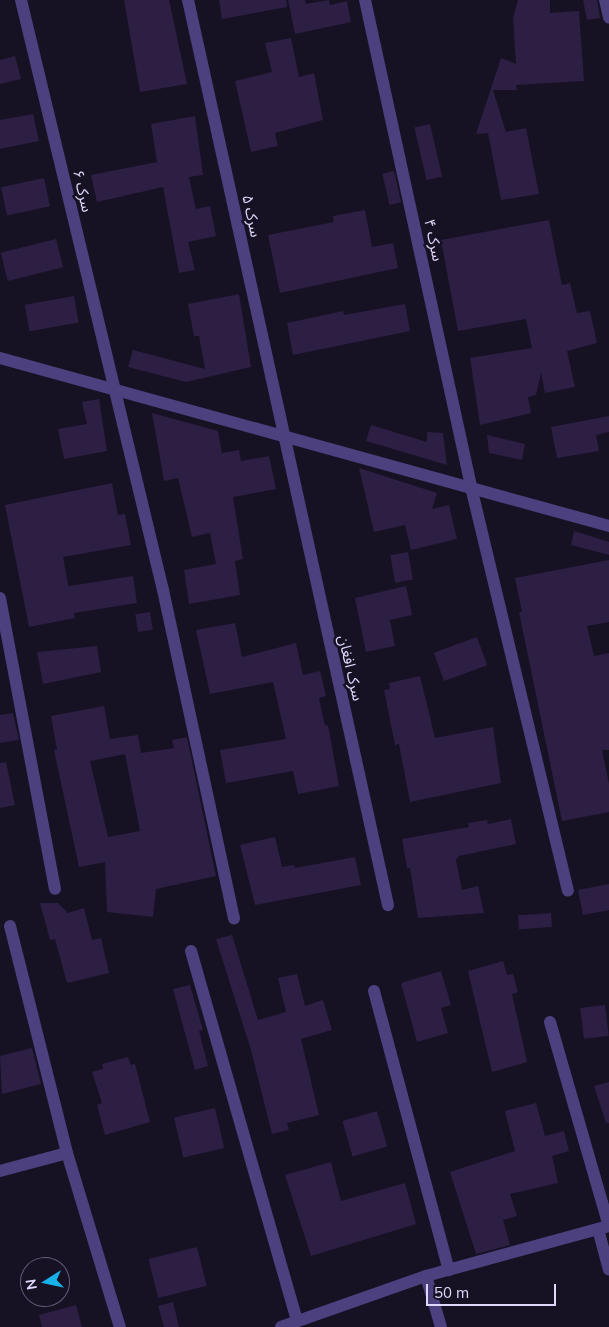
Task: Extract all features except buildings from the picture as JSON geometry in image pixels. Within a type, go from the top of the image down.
[{"type":"street","name":"سرک ۶","points":[[21,0],[163,590],[234,918]]},
{"type":"street","name":"سرک ۵","points":[[188,0],[283,439]]},
{"type":"street","name":"سرک ۴","points":[[366,0],[471,488],[568,891]]},
{"type":"street","points":[[605,0],[609,18]]},
{"type":"street","points":[[0,358],[283,439],[609,526]]},
{"type":"street","name":"سرک افغان","points":[[283,439],[388,905]]},
{"type":"street","points":[[0,598],[55,889]]},
{"type":"street","points":[[10,926],[67,1153],[120,1327]]},
{"type":"street","points":[[191,951],[298,1320]]},
{"type":"street","points":[[374,991],[449,1270]]},
{"type":"street","points":[[550,1022],[605,1227],[609,1270]]},
{"type":"street","points":[[0,1171],[67,1153]]},
{"type":"street","points":[[281,1327],[426,1276],[605,1227]]},
{"type":"street","points":[[426,1276],[441,1327]]}]
